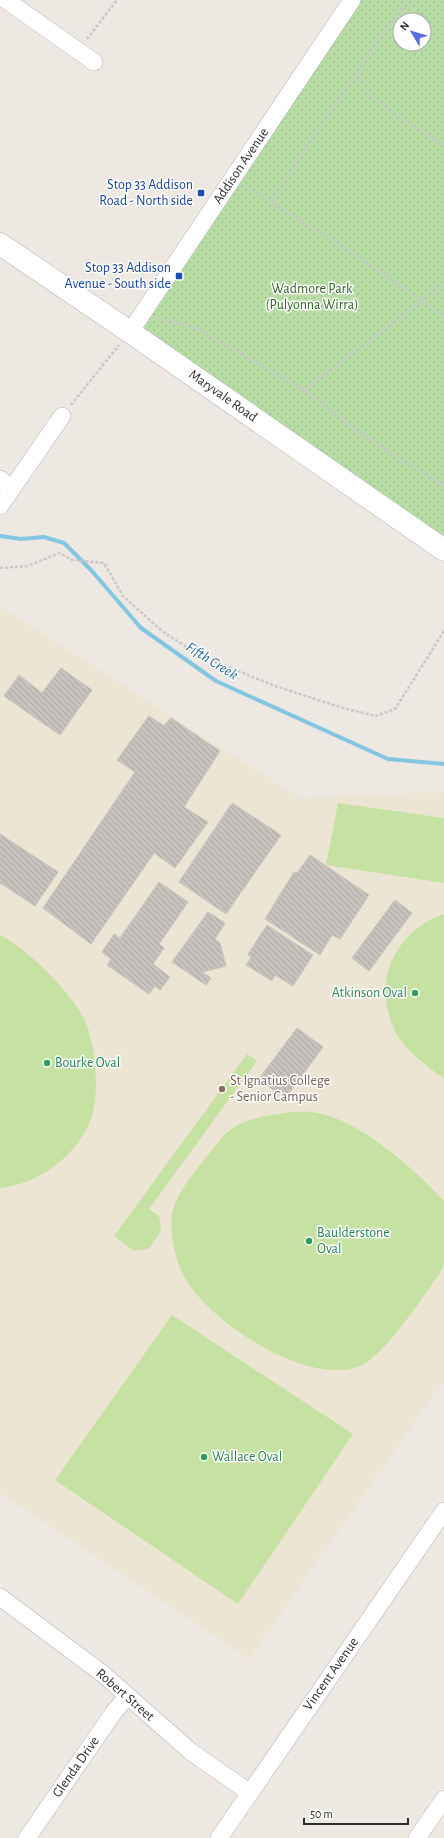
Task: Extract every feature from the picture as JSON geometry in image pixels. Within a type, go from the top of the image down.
[{"type":"main road","name":"Maryvale Road","points":[[0,244],[136,323],[444,550]]},
{"type":"street","points":[[6,0],[94,62]]},
{"type":"street","name":"Addison Avenue","points":[[136,323],[352,0]]},
{"type":"street","points":[[0,506],[6,484],[62,416]]},
{"type":"street","name":"Vincent Avenue","points":[[219,1838],[444,1511]]},
{"type":"street","name":"Robert Street","points":[[3,1606],[103,1674],[190,1751],[250,1793]]},
{"type":"street","name":"Glenda Drive","points":[[27,1838],[114,1712],[127,1696]]},
{"type":"street","points":[[417,1838],[443,1802]]},
{"type":"path","points":[[78,51],[117,0]]},
{"type":"path","points":[[272,203],[318,127],[358,73],[376,41],[408,0]]},
{"type":"path","points":[[358,73],[366,92],[393,113],[444,146]]},
{"type":"path","points":[[233,178],[357,256],[444,316]]},
{"type":"path","points":[[304,390],[444,284]]},
{"type":"path","points":[[62,416],[136,323],[196,328],[304,390],[354,429],[419,471],[444,485]]},
{"type":"path","points":[[0,568],[27,566],[60,553],[72,560],[104,563],[123,596],[162,631],[199,655],[275,686],[343,708],[376,716],[395,710],[444,631]]},
{"type":"shaded area","name":"St Ignatius College - Senior Campus","points":[[0,606],[300,798],[444,792],[444,1381],[249,1659],[0,1493]]},
{"type":"green space","name":"Wadmore Park (Pulyonna Wirra)","points":[[352,0],[444,0],[444,550],[130,332]]},
{"type":"green space","points":[[338,803],[444,818],[444,883],[326,865]]},
{"type":"green space","name":"Atkinson Oval","points":[[444,914],[444,1079],[415,1056],[397,1035],[388,1011],[386,1000],[386,983],[392,960],[405,940],[423,924]]},
{"type":"green space","name":"Bourke Oval","points":[[0,935],[11,941],[50,974],[73,1001],[87,1025],[90,1036],[95,1062],[96,1090],[95,1103],[88,1126],[81,1138],[62,1160],[40,1176],[14,1186],[0,1188]]},
{"type":"green space","points":[[247,1054],[257,1061],[149,1209],[159,1216],[161,1231],[149,1249],[134,1251],[114,1236]]},
{"type":"green space","name":"Baulderstone Oval","points":[[291,1112],[308,1112],[327,1115],[364,1133],[383,1146],[417,1174],[444,1201],[444,1264],[439,1275],[391,1339],[370,1360],[360,1366],[338,1370],[313,1367],[286,1358],[259,1345],[211,1310],[194,1290],[182,1272],[175,1252],[172,1237],[172,1215],[174,1206],[185,1185],[224,1135],[239,1124],[247,1121],[264,1116]]},
{"type":"green space","name":"Wallace Oval","points":[[172,1315],[353,1434],[238,1604],[55,1480]]},
{"type":"building","points":[[61,668],[92,690],[60,735],[4,696],[19,675],[42,693]]},
{"type":"building","points":[[149,716],[164,726],[171,718],[220,751],[184,807],[208,822],[175,868],[154,853],[91,944],[43,908],[135,772],[117,760]]},
{"type":"building","points":[[232,803],[281,835],[226,914],[179,882]]},
{"type":"building","points":[[0,834],[58,872],[35,906],[0,883]]},
{"type":"building","points":[[310,855],[369,895],[340,939],[332,935],[320,955],[265,919],[294,872],[297,873]]},
{"type":"building","points":[[159,882],[188,902],[159,944],[164,948],[153,964],[170,977],[160,990],[155,986],[149,994],[107,965],[111,959],[102,952],[114,934],[120,938]]},
{"type":"building","points":[[395,900],[412,913],[369,971],[352,958]]},
{"type":"building","points":[[208,912],[225,923],[215,939],[220,943],[226,966],[202,972],[211,978],[206,985],[172,962]]},
{"type":"building","points":[[267,925],[313,955],[293,986],[275,975],[272,981],[246,965],[251,958],[248,954]]},
{"type":"building","points":[[297,1028],[323,1047],[285,1099],[259,1079]]},
{"type":"waterway","name":"Fifth Creek","points":[[0,536],[21,539],[44,537],[64,543],[91,570],[141,628],[216,681],[388,759],[444,764]]},
{"type":"place","name":"Stop 33 Addison Road - North side","points":[[201,193]]},
{"type":"place","name":"Stop 33 Addison Avenue - South side","points":[[179,276]]},
{"type":"place","name":"Atkinson Oval","points":[[415,993]]},
{"type":"place","name":"Bourke Oval","points":[[47,1063]]},
{"type":"place","name":"St Ignatius College - Senior Campus","points":[[222,1089]]},
{"type":"place","name":"Baulderstone Oval","points":[[309,1241]]},
{"type":"place","name":"Wallace Oval","points":[[204,1457]]}]
